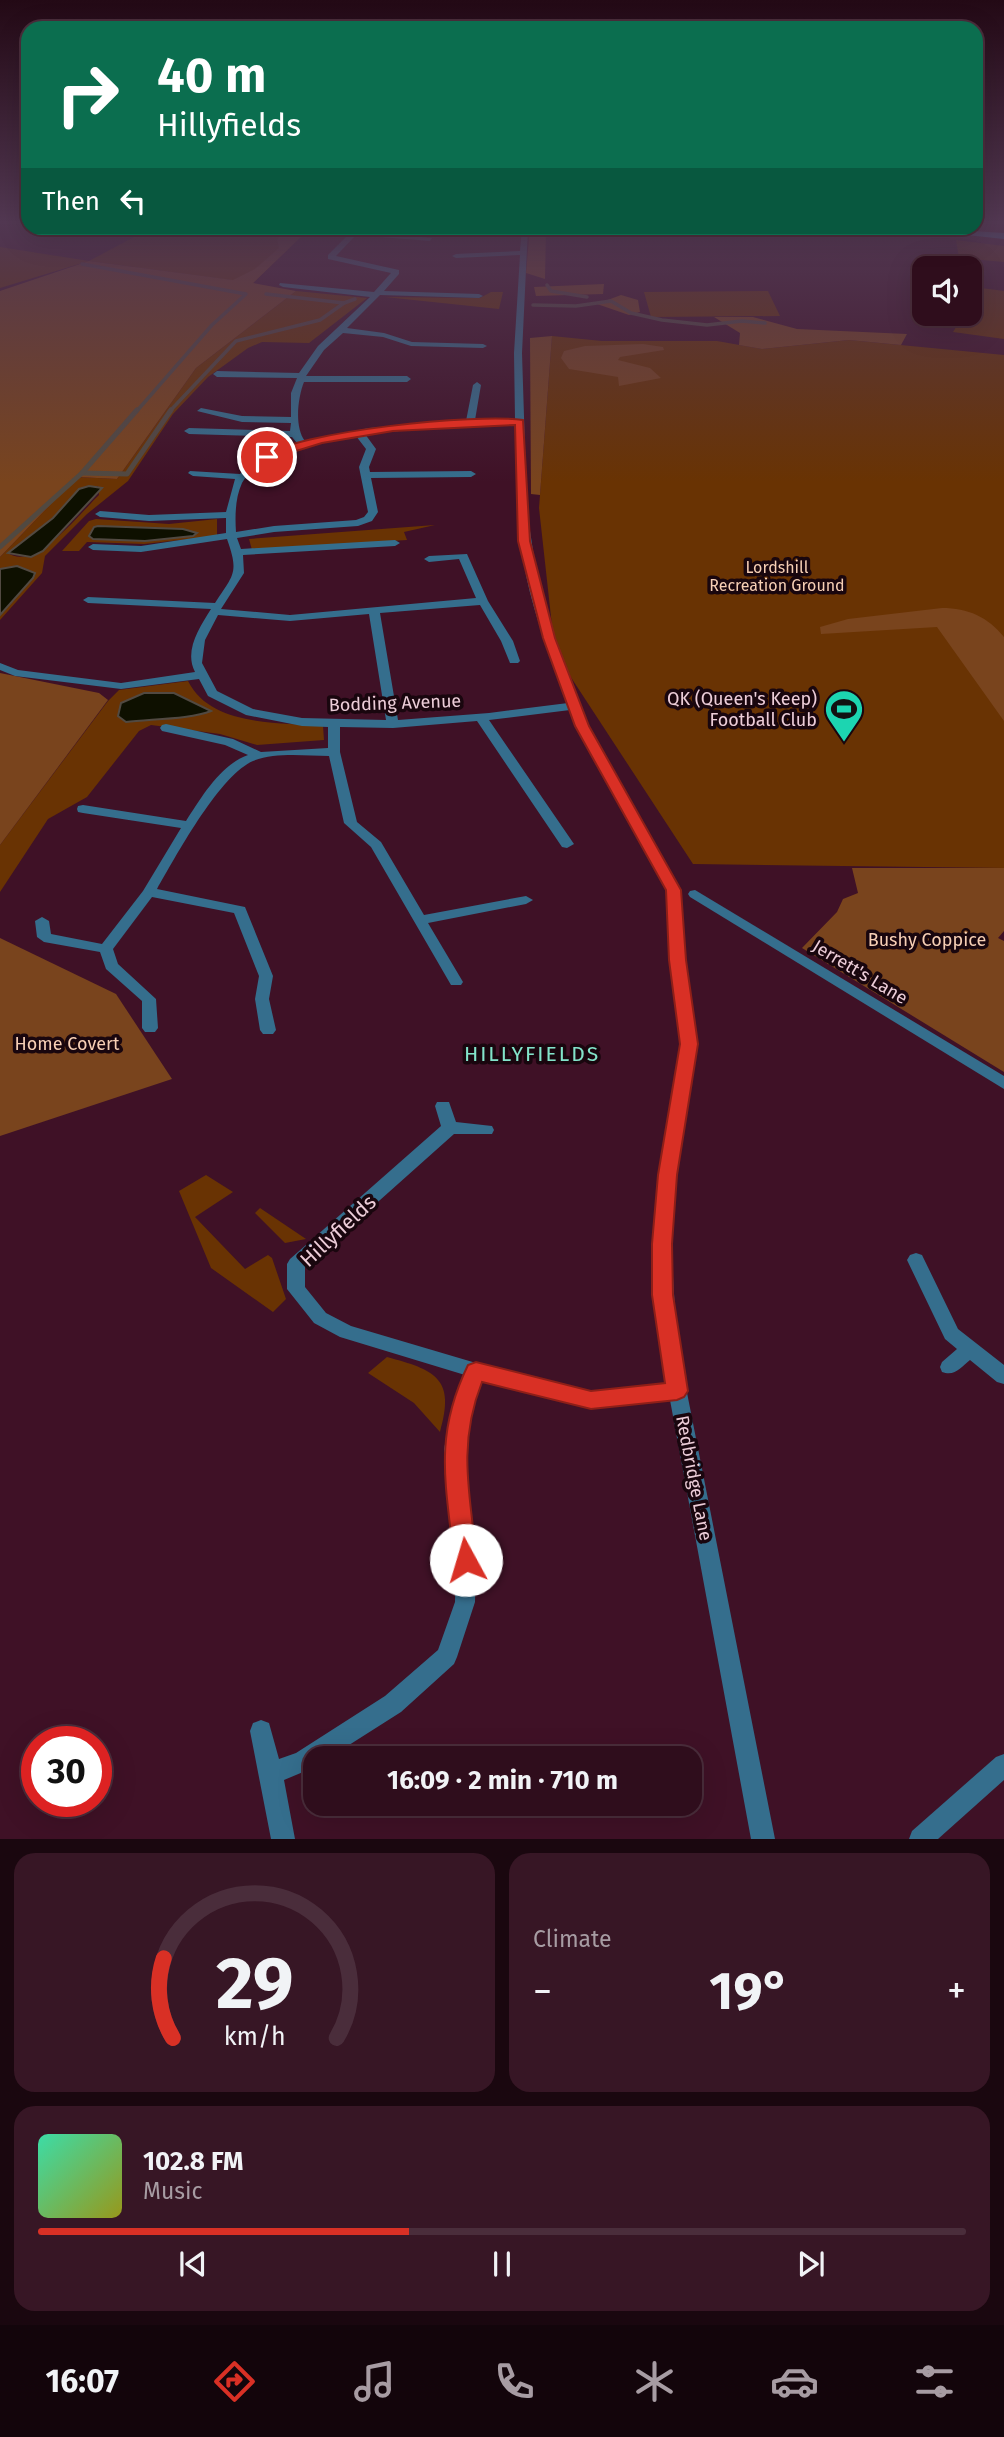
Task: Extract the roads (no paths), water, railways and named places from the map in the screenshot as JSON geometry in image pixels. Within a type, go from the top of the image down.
[{"type":"street","points":[[303,444],[295,434],[295,393],[321,348],[361,310]]},
{"type":"street","name":"Redbridge Lane","points":[[520,310],[524,541],[549,638],[582,726],[673,890],[677,960],[689,1044],[668,1175],[662,1244],[662,1295],[677,1391],[763,1839]]},
{"type":"street","points":[[340,330],[384,335],[434,347],[483,346]]},
{"type":"street","points":[[217,374],[407,379]]},
{"type":"street","points":[[470,423],[477,385]]},
{"type":"street","points":[[201,411],[242,419],[295,420]]},
{"type":"street","points":[[0,666],[15,673],[121,686],[200,675],[196,663],[197,647],[239,573],[239,552],[232,536],[233,496],[240,477],[251,466],[303,444],[359,433],[470,423],[520,422]]},
{"type":"street","points":[[189,432],[295,434]]},
{"type":"street","points":[[93,547],[141,549],[232,536],[347,525],[368,519],[373,512],[364,467],[371,449],[359,433]]},
{"type":"street","points":[[193,473],[240,477]]},
{"type":"street","points":[[366,475],[471,474]]},
{"type":"street","points":[[100,514],[159,519],[232,515]]},
{"type":"street","points":[[239,552],[395,543]]},
{"type":"street","points":[[429,559],[463,556],[483,601],[507,642],[513,661]]},
{"type":"street","points":[[88,600],[217,609],[290,618],[483,601]]},
{"type":"street","points":[[374,612],[393,724]]},
{"type":"street","name":"Bodding Avenue","points":[[200,675],[211,692],[231,708],[252,714],[334,725],[481,718],[574,706]]},
{"type":"street","name":"Bodding Avenue","points":[[481,718],[567,844]]},
{"type":"street","points":[[334,725],[334,752],[351,823],[376,845],[456,982]]},
{"type":"street","points":[[166,728],[229,742],[260,756]]},
{"type":"street","points":[[106,949],[149,892],[190,826],[233,768],[260,756],[334,752]]},
{"type":"street","points":[[83,809],[190,826]]},
{"type":"street","points":[[149,892],[240,911],[266,976],[262,999],[268,1030]]},
{"type":"street","name":"Jerrett's Lane","points":[[695,894],[1004,1083]]},
{"type":"street","points":[[420,920],[526,900]]},
{"type":"street","points":[[42,921],[44,937],[106,949]]},
{"type":"street","points":[[106,949],[111,966],[149,999],[150,1028]]},
{"type":"street","points":[[443,1106],[450,1128],[486,1130]]},
{"type":"street","name":"Hillyfields","points":[[450,1128],[296,1264],[296,1289],[320,1318],[346,1332],[476,1371],[591,1400],[677,1391]]},
{"type":"street","points":[[916,1261],[951,1335],[1004,1376]]},
{"type":"street","points":[[949,1367],[970,1349]]},
{"type":"street","points":[[271,1773],[302,1762],[393,1704],[446,1657],[465,1602],[466,1560],[454,1449],[461,1409],[476,1371]]},
{"type":"street","points":[[261,1731],[283,1839]]},
{"type":"street","points":[[919,1839],[1004,1765]]},
{"type":"waterway","points":[[136,412],[212,325],[229,310]]},
{"type":"waterway","points":[[169,412],[236,341],[320,320],[334,310]]},
{"type":"waterway","points":[[626,310],[662,320],[707,325],[742,321],[765,323]]},
{"type":"waterway","points":[[82,473],[137,410]]},
{"type":"waterway","points":[[82,473],[127,474],[171,410]]},
{"type":"waterway","points":[[0,547],[82,473]]},
{"type":"place","name":"QK (Queen's Keep) Football Club","points":[[844,743]]},
{"type":"district","name":"HILLYFIELDS","points":[[532,1054]]},
{"type":"park label","name":"Lordshill Recreation Ground","points":[[777,576]]},
{"type":"park label","name":"Bushy Coppice","points":[[927,940]]},
{"type":"park label","name":"Home Covert","points":[[67,1044]]}]
